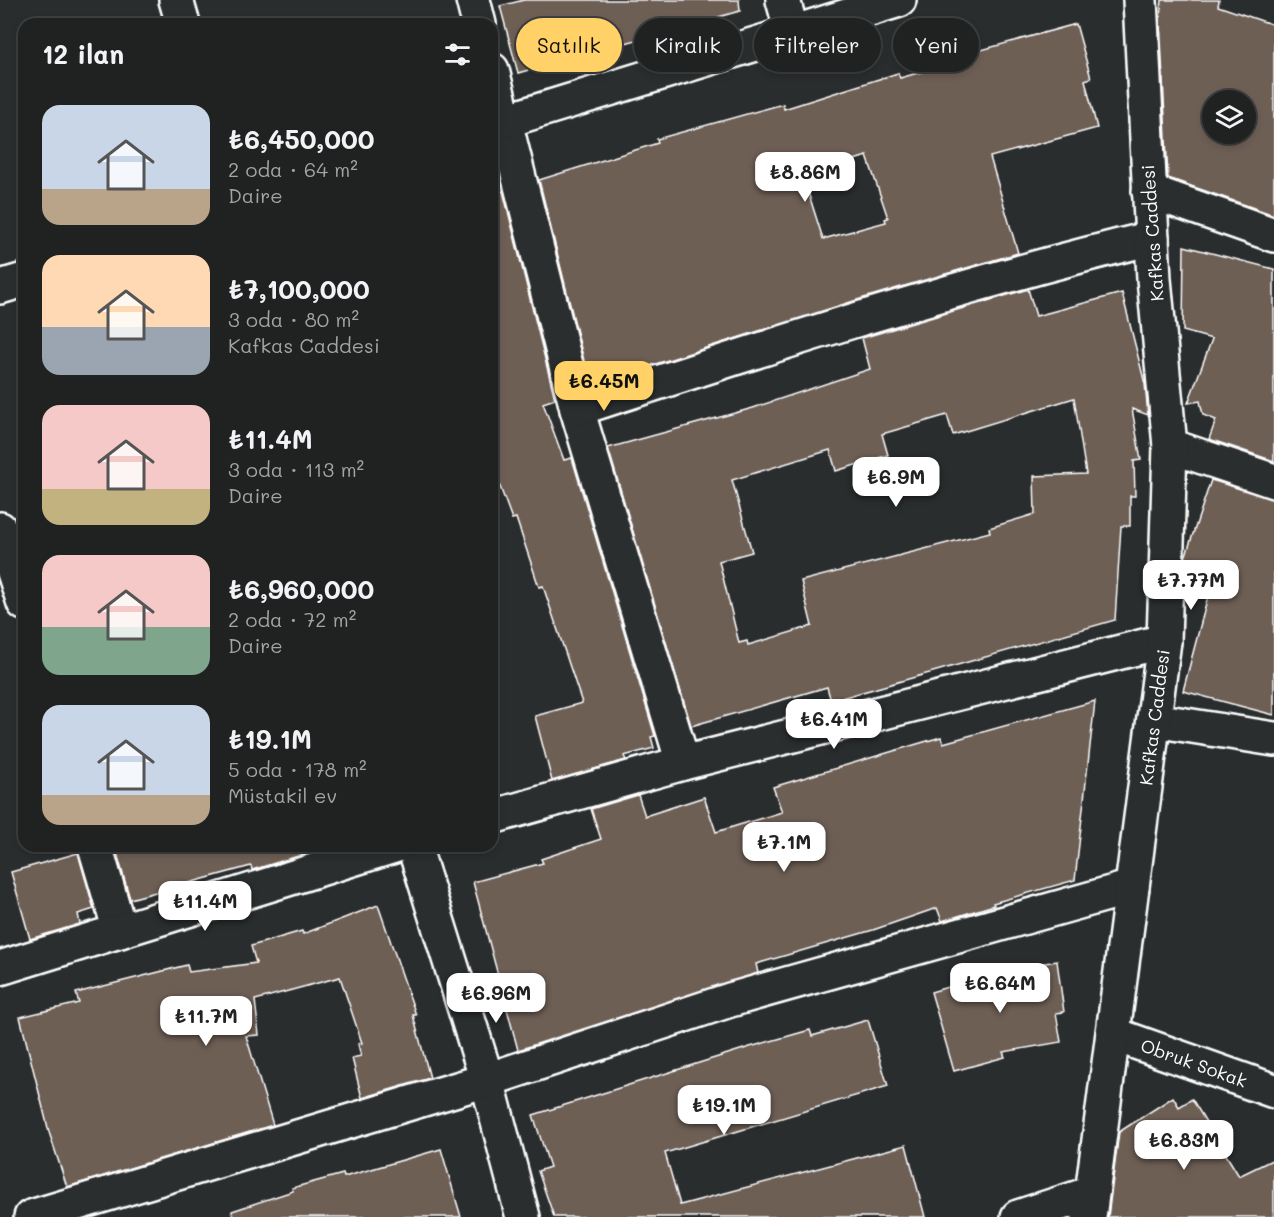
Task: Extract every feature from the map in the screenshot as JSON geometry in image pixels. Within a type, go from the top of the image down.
[{"type":"street","points":[[176,0],[181,18]]},
{"type":"street","points":[[473,0],[478,18]]},
{"type":"street","points":[[783,0],[788,18]]},
{"type":"street","points":[[839,18],[899,0]]},
{"type":"street","name":"Kafkas Caddesi","points":[[1090,1205],[1164,641],[1170,446],[1152,238],[1140,0]]},
{"type":"street","points":[[683,763],[577,409],[499,123],[754,44]]},
{"type":"street","points":[[1149,191],[1274,235]]},
{"type":"street","points":[[577,409],[794,338],[1028,268],[1152,238]]},
{"type":"street","points":[[0,287],[18,282]]},
{"type":"street","points":[[1170,446],[1274,481]]},
{"type":"street","points":[[0,529],[18,584]]},
{"type":"street","points":[[498,816],[683,763],[1164,641]]},
{"type":"street","points":[[1154,720],[1274,739]]},
{"type":"street","points":[[97,852],[120,931]]},
{"type":"street","points":[[0,968],[375,852]]},
{"type":"street","points":[[416,852],[487,1080],[523,1217]]},
{"type":"street","points":[[31,1217],[487,1080],[730,1000],[1132,887]]},
{"type":"street","name":"Obruk Sokak","points":[[1113,1034],[1274,1091]]},
{"type":"street","points":[[1017,1217],[1090,1205]]},
{"type":"building","points":[[524,0],[739,0],[740,11],[715,18],[634,18],[634,41],[622,44],[622,18],[516,18],[516,66],[500,6]]},
{"type":"building","points":[[1162,0],[1219,0],[1218,6],[1274,25],[1274,215],[1168,178],[1160,19]]},
{"type":"building","points":[[1076,24],[1091,78],[1085,80],[1097,128],[990,157],[1018,253],[857,300],[590,385],[539,180],[658,143],[657,139],[783,104],[784,109],[898,73],[900,78],[921,72],[979,72],[979,51]],"holes":[[[867,156],[888,218],[885,219],[886,222],[823,239],[803,176]]]},
{"type":"building","points":[[503,191],[555,399],[543,403],[564,460],[572,458],[655,736],[651,737],[654,748],[624,756],[626,760],[552,781],[535,716],[582,703],[543,586],[539,587],[516,518],[512,519],[498,481],[498,192]]},
{"type":"building","points":[[1184,246],[1274,269],[1274,461],[1209,439],[1216,420],[1203,415],[1200,401],[1188,403],[1212,339],[1183,331]]},
{"type":"building","points":[[1028,289],[1036,316],[1122,293],[1145,384],[1148,415],[1132,409],[1141,460],[1134,461],[1135,496],[1130,496],[1130,526],[1121,526],[1115,620],[831,701],[827,687],[691,726],[608,448],[753,408],[870,369],[862,338]],"holes":[[[1074,398],[1086,474],[1034,476],[1035,514],[989,528],[990,532],[801,581],[812,626],[748,645],[747,641],[739,643],[719,561],[752,552],[732,480],[830,450],[836,471],[888,455],[882,434],[947,415],[953,435]]]},
{"type":"building","points":[[1211,480],[1274,499],[1274,715],[1183,691],[1208,596],[1184,587],[1185,558]]},
{"type":"building","points":[[1095,701],[1075,880],[993,903],[994,905],[942,921],[937,908],[873,930],[756,964],[758,973],[518,1050],[473,882],[543,863],[541,859],[601,839],[591,809],[638,795],[645,816],[704,797],[716,832],[782,812],[773,787],[941,737],[943,743]]},
{"type":"building","points":[[117,852],[311,852],[252,870],[251,866],[130,899]]},
{"type":"building","points":[[78,853],[94,909],[78,914],[80,924],[30,939],[11,872]]},
{"type":"building","points":[[378,905],[416,1015],[413,1015],[430,1078],[362,1098],[352,1058],[361,1056],[358,1044],[362,1043],[340,977],[255,1000],[259,1035],[246,1036],[273,1125],[67,1187],[49,1132],[20,1017],[79,1003],[76,993],[187,965],[189,972],[256,963],[251,946],[302,931],[303,934]]},
{"type":"building","points":[[1057,961],[1064,1012],[1056,1013],[1061,1042],[1003,1052],[1005,1057],[954,1071],[931,992],[995,973],[995,971]]},
{"type":"building","points":[[868,1020],[888,1086],[665,1153],[680,1205],[906,1145],[925,1217],[554,1217],[538,1171],[550,1167],[533,1115],[750,1047],[810,1030],[812,1036]]},
{"type":"building","points":[[1173,1097],[1179,1107],[1192,1099],[1239,1176],[1274,1159],[1274,1217],[1108,1217],[1119,1132]]},
{"type":"building","points":[[441,1149],[461,1217],[233,1217],[232,1211],[293,1191],[292,1188],[343,1174],[344,1177]]}]
